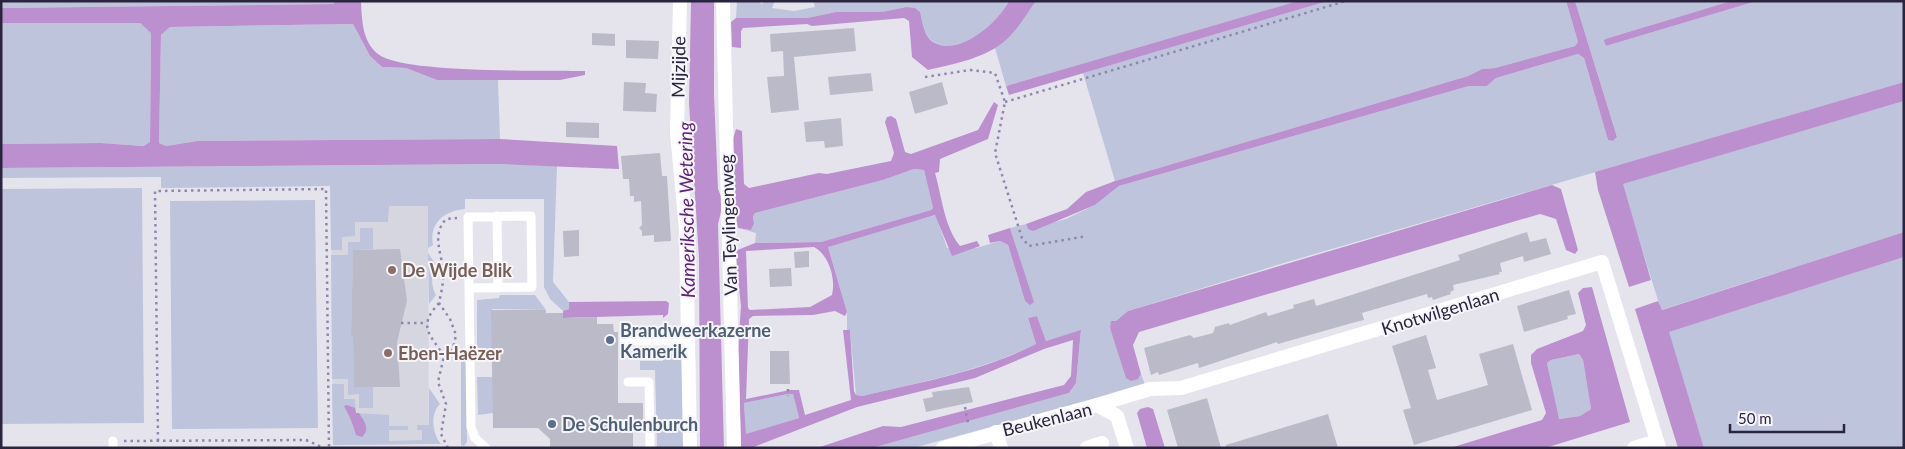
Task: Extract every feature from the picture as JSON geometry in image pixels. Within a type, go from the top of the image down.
[{"type":"street","name":"Mijzijde","points":[[680,1],[677,133],[686,229],[690,448]]},
{"type":"street","name":"Van Teylingenweg","points":[[723,1],[734,448]]},
{"type":"street","name":"Knotwilgenlaan","points":[[1097,405],[1150,389],[1181,388],[1602,262],[1658,444]]},
{"type":"street","name":"Beukenlaan","points":[[942,448],[1097,405],[1117,416],[1127,448]]},
{"type":"street","points":[[996,432],[1001,448]]},
{"type":"street","points":[[1086,448],[1102,444]]},
{"type":"street","points":[[1634,448],[1658,444]]},
{"type":"lane","points":[[497,216],[498,288]]},
{"type":"lane","points":[[469,288],[532,287],[531,216],[468,217],[469,288],[471,427],[475,438],[486,448]]},
{"type":"lane","points":[[624,341],[688,341]]},
{"type":"lane","points":[[628,382],[649,382],[650,448]]},
{"type":"path","points":[[1005,102],[1346,1]]},
{"type":"path","points":[[925,77],[970,70],[996,73],[1005,102],[995,153],[1022,238],[1029,246],[1087,236]]},
{"type":"path","points":[[158,441],[155,191],[326,189],[329,448]]},
{"type":"path","points":[[444,356],[427,331],[427,322],[438,303],[443,274],[437,249],[442,224],[446,219],[468,217]]},
{"type":"path","points":[[438,303],[455,331],[453,348],[444,356],[438,382],[446,404],[441,434],[448,448]]},
{"type":"path","points":[[401,323],[427,322]]},
{"type":"path","points":[[788,389],[788,396]]},
{"type":"path","points":[[965,408],[968,423]]},
{"type":"path","points":[[113,445],[158,441],[306,440],[324,448]]},
{"type":"shaded area","points":[[1,1],[336,1],[333,4],[1,8]]},
{"type":"shaded area","points":[[336,1],[361,1],[364,30],[369,43],[378,54],[392,60],[415,65],[477,70],[585,71],[585,75],[560,80],[437,80],[406,68],[382,67],[370,56],[353,24],[170,27],[161,35],[159,143],[166,146],[197,141],[500,139],[617,146],[619,169],[499,164],[1,168],[1,144],[101,143],[144,146],[150,142],[151,33],[140,23],[1,23],[1,8],[333,4]]},
{"type":"shaded area","points":[[691,1],[714,1],[714,95],[718,189],[722,199],[718,224],[724,448],[700,448],[699,258],[689,103]]},
{"type":"shaded area","points":[[737,1],[758,1],[762,4],[764,1],[775,1],[772,8],[794,11],[815,7],[813,1],[1009,1],[988,27],[978,35],[956,45],[946,46],[936,43],[929,38],[920,12],[906,7],[882,12],[836,12],[807,18],[736,18]]},
{"type":"shaded area","points":[[1009,1],[1036,1],[1019,26],[999,46],[980,56],[928,70],[912,57],[909,21],[904,18],[812,26],[807,24],[743,28],[741,31],[741,48],[732,47],[731,22],[736,18],[807,18],[836,12],[882,12],[906,7],[915,8],[920,12],[924,30],[931,41],[945,46],[956,45],[978,35],[988,27]]},
{"type":"shaded area","points":[[1036,1],[1299,1],[1006,86],[995,48],[1008,38]]},
{"type":"shaded area","points":[[1298,1],[1328,1],[1009,95],[1006,86]]},
{"type":"shaded area","points":[[1328,1],[1566,1],[1578,42],[1575,46],[1495,68],[1482,69],[1468,76],[1115,181],[1083,73]]},
{"type":"shaded area","points":[[1566,1],[1575,1],[1617,137],[1613,141],[1608,140],[1584,58],[1578,54],[1496,78],[1487,86],[1469,86],[1119,186],[1095,205],[1033,231],[1028,229],[1026,224],[1067,209],[1086,192],[1115,181],[1468,76],[1482,69],[1495,68],[1575,46],[1578,42]]},
{"type":"shaded area","points":[[1575,1],[1731,1],[1605,39],[1606,46],[1757,1],[1904,1],[1904,82],[1284,263],[1128,311],[1110,328],[1117,345],[1138,379],[1141,374],[1145,385],[913,448],[872,448],[1069,393],[1076,383],[1081,331],[1046,341],[1037,316],[1028,318],[1036,344],[972,369],[862,396],[856,395],[850,330],[847,330],[847,312],[828,247],[835,243],[936,215],[947,248],[976,248],[1000,241],[1008,245],[1025,301],[1030,304],[1033,301],[1010,228],[1026,224],[1028,229],[1066,219],[1095,205],[1119,186],[1469,86],[1487,86],[1496,78],[1578,54],[1584,58],[1608,140],[1613,141],[1617,137]]},
{"type":"shaded area","points":[[1731,1],[1757,1],[1606,46],[1604,41],[1605,39]]},
{"type":"shaded area","points":[[1,23],[140,23],[151,32],[150,142],[145,146],[101,143],[1,144]]},
{"type":"shaded area","points":[[353,24],[370,56],[382,67],[406,68],[437,80],[498,80],[500,139],[197,141],[166,146],[159,143],[161,35],[170,27]]},
{"type":"shaded area","points":[[1904,82],[1904,101],[1623,184],[1651,280],[1629,287],[1598,190],[1595,172]]},
{"type":"shaded area","points":[[1904,101],[1904,232],[1661,310],[1622,184]]},
{"type":"shaded area","points":[[994,102],[998,105],[988,139],[940,159],[939,172],[935,173],[950,230],[960,246],[977,241],[980,246],[952,256],[935,215],[828,247],[847,312],[845,316],[835,311],[813,315],[753,316],[749,319],[746,399],[790,390],[799,390],[805,415],[851,400],[843,330],[850,330],[854,391],[856,395],[862,396],[972,369],[1015,354],[1036,344],[1028,318],[1037,316],[1046,341],[1081,330],[1076,383],[1069,393],[872,448],[817,448],[883,426],[901,427],[1064,385],[1071,376],[1073,340],[1044,349],[975,378],[857,407],[751,448],[741,448],[738,349],[741,306],[735,251],[755,243],[821,242],[933,208],[924,170],[914,169],[883,180],[755,213],[753,216],[754,224],[751,230],[738,228],[734,208],[733,139],[736,129],[742,131],[744,184],[749,188],[819,173],[827,174],[891,161],[894,153],[885,122],[887,117],[891,116],[896,119],[905,152],[911,154],[978,130]],"holes":[[[814,247],[824,256],[830,268],[833,282],[832,295],[810,307],[750,310],[748,308],[746,251]],[[793,394],[799,418],[746,434],[744,403]]]},
{"type":"shaded area","points":[[499,164],[557,166],[553,282],[569,302],[569,309],[563,311],[550,299],[544,287],[544,199],[465,199],[465,209],[445,215],[436,224],[432,237],[433,245],[428,248],[428,206],[389,206],[388,222],[355,222],[355,236],[342,237],[342,250],[331,250],[330,186],[161,188],[161,177],[1,178],[1,168]]},
{"type":"shaded area","points":[[914,169],[924,170],[933,208],[931,210],[821,242],[755,243],[756,233],[738,228],[751,230],[754,224],[753,216],[755,213],[883,180]]},
{"type":"shaded area","points":[[1552,185],[1561,189],[1578,250],[1575,254],[1566,250],[1556,219],[1540,214],[1139,332],[1133,345],[1141,374],[1138,379],[1131,381],[1126,378],[1110,328],[1111,321],[1116,321],[1128,311]]},
{"type":"shaded area","points":[[331,186],[428,186],[429,444],[333,445]]},
{"type":"shaded area","points":[[142,188],[144,423],[1,424],[1,189]]},
{"type":"shaded area","points":[[315,200],[318,428],[172,429],[170,201]]},
{"type":"shaded area","points":[[360,228],[373,228],[373,249],[353,250],[351,336],[353,336],[354,387],[373,387],[373,408],[359,408],[359,394],[348,395],[348,379],[332,379],[331,255],[348,255],[348,242],[360,242]]},
{"type":"shaded area","points":[[1010,228],[1034,302],[1030,305],[1025,301],[1008,245],[1000,241],[990,243],[988,235]]},
{"type":"shaded area","points":[[1904,232],[1904,257],[1669,332],[1704,448],[1678,448],[1635,309],[1658,301],[1662,310]]},
{"type":"shaded area","points":[[428,253],[439,269],[434,274],[432,281],[436,295],[429,304]]},
{"type":"shaded area","points":[[1904,257],[1904,448],[1704,448],[1668,332]]},
{"type":"shaded area","points":[[1592,287],[1630,422],[1545,448],[1450,448],[1542,420],[1546,413],[1531,363],[1531,355],[1537,349],[1583,331],[1586,325],[1578,293],[1583,288]],"holes":[[[1579,354],[1583,360],[1591,409],[1580,416],[1559,419],[1547,363],[1551,360]]]},
{"type":"shaded area","points":[[500,295],[535,295],[546,310],[492,309],[492,354],[477,354],[477,300],[499,298]]},
{"type":"shaded area","points":[[666,301],[669,303],[668,314],[663,318],[663,315],[563,318],[563,311],[569,309],[569,302]]},
{"type":"shaded area","points":[[466,350],[467,442],[464,446],[461,445],[461,354]]},
{"type":"shaded area","points":[[673,351],[683,360],[685,448],[657,448],[655,370],[640,370],[640,361],[663,361],[663,352]]},
{"type":"shaded area","points":[[1579,354],[1583,360],[1591,409],[1580,416],[1558,419],[1547,363],[1551,360]]},
{"type":"shaded area","points":[[477,377],[493,377],[493,413],[478,415]]},
{"type":"shaded area","points":[[332,384],[344,384],[344,399],[355,399],[356,413],[389,415],[389,426],[408,426],[408,430],[389,430],[389,441],[422,440],[422,430],[417,430],[417,425],[429,425],[429,388],[440,404],[435,413],[433,424],[441,444],[333,445]]},
{"type":"shaded area","points":[[793,394],[799,418],[746,435],[744,403]]},
{"type":"shaded area","points":[[347,405],[355,408],[356,413],[359,413],[365,422],[366,431],[362,437],[356,435],[344,406]]},
{"type":"shaded area","points":[[1148,407],[1153,409],[1165,448],[1147,448],[1137,413],[1140,409]]},
{"type":"building","points":[[854,28],[856,51],[794,57],[799,110],[771,113],[767,77],[784,76],[783,51],[771,52],[770,34]]},
{"type":"building","points":[[592,33],[615,34],[615,46],[592,45]]},
{"type":"building","points":[[626,40],[659,41],[658,59],[626,58]]},
{"type":"building","points":[[871,73],[873,91],[830,95],[828,77]]},
{"type":"building","points":[[624,82],[646,83],[645,93],[657,94],[656,112],[623,111]]},
{"type":"building","points":[[942,82],[948,104],[915,114],[909,92]]},
{"type":"building","points":[[841,118],[843,146],[825,148],[824,141],[806,142],[804,122]]},
{"type":"building","points":[[566,122],[599,123],[599,138],[566,137]]},
{"type":"building","points":[[660,153],[662,176],[667,176],[671,241],[654,242],[654,235],[642,236],[642,231],[639,228],[642,225],[641,201],[634,202],[634,196],[630,196],[629,179],[623,179],[621,156]]},
{"type":"building","points":[[579,230],[579,256],[564,257],[563,231]]},
{"type":"building","points":[[1527,232],[1530,242],[1546,238],[1551,254],[1524,262],[1523,256],[1500,263],[1502,272],[1499,272],[1500,274],[1453,285],[1454,290],[1450,292],[1451,294],[1433,300],[1432,297],[1428,298],[1427,294],[1362,313],[1364,320],[1278,344],[1277,342],[1199,368],[1198,363],[1159,375],[1158,372],[1151,375],[1144,348],[1190,335],[1194,338],[1213,333],[1215,327],[1229,323],[1230,325],[1266,312],[1268,316],[1294,308],[1293,305],[1314,299],[1316,306],[1460,260],[1458,255]]},
{"type":"building","points":[[400,249],[407,301],[397,342],[400,387],[354,387],[353,336],[351,336],[353,250]]},
{"type":"building","points":[[809,251],[809,267],[795,268],[794,252]]},
{"type":"building","points":[[791,268],[792,286],[770,287],[769,269]]},
{"type":"building","points":[[1569,290],[1576,314],[1567,316],[1568,319],[1524,332],[1517,306]]},
{"type":"building","points":[[491,310],[546,310],[546,313],[563,313],[563,318],[597,317],[597,324],[613,324],[614,332],[618,332],[618,403],[643,403],[643,431],[633,431],[633,448],[550,447],[550,439],[538,428],[493,428]]},
{"type":"building","points":[[1426,335],[1436,368],[1428,370],[1437,400],[1488,385],[1479,354],[1513,344],[1532,410],[1414,445],[1403,410],[1411,408],[1392,346]]},
{"type":"building","points":[[770,351],[789,351],[790,384],[770,384]]},
{"type":"building","points":[[969,387],[973,402],[926,412],[923,399],[933,397],[932,392]]},
{"type":"building","points":[[1207,398],[1221,448],[1178,448],[1167,410]]},
{"type":"building","points":[[1328,414],[1338,448],[1226,448],[1226,445]]},
{"type":"place","name":"De Wijde Blik","points":[[392,270]]},
{"type":"place","name":"Brandweerkazerne Kamerik","points":[[610,340]]},
{"type":"place","name":"Eben-Haëzer","points":[[388,353]]},
{"type":"place","name":"De Schulenburch","points":[[552,424]]},
{"type":"water label","name":"Kameriksche Wetering","points":[[686,210]]}]
